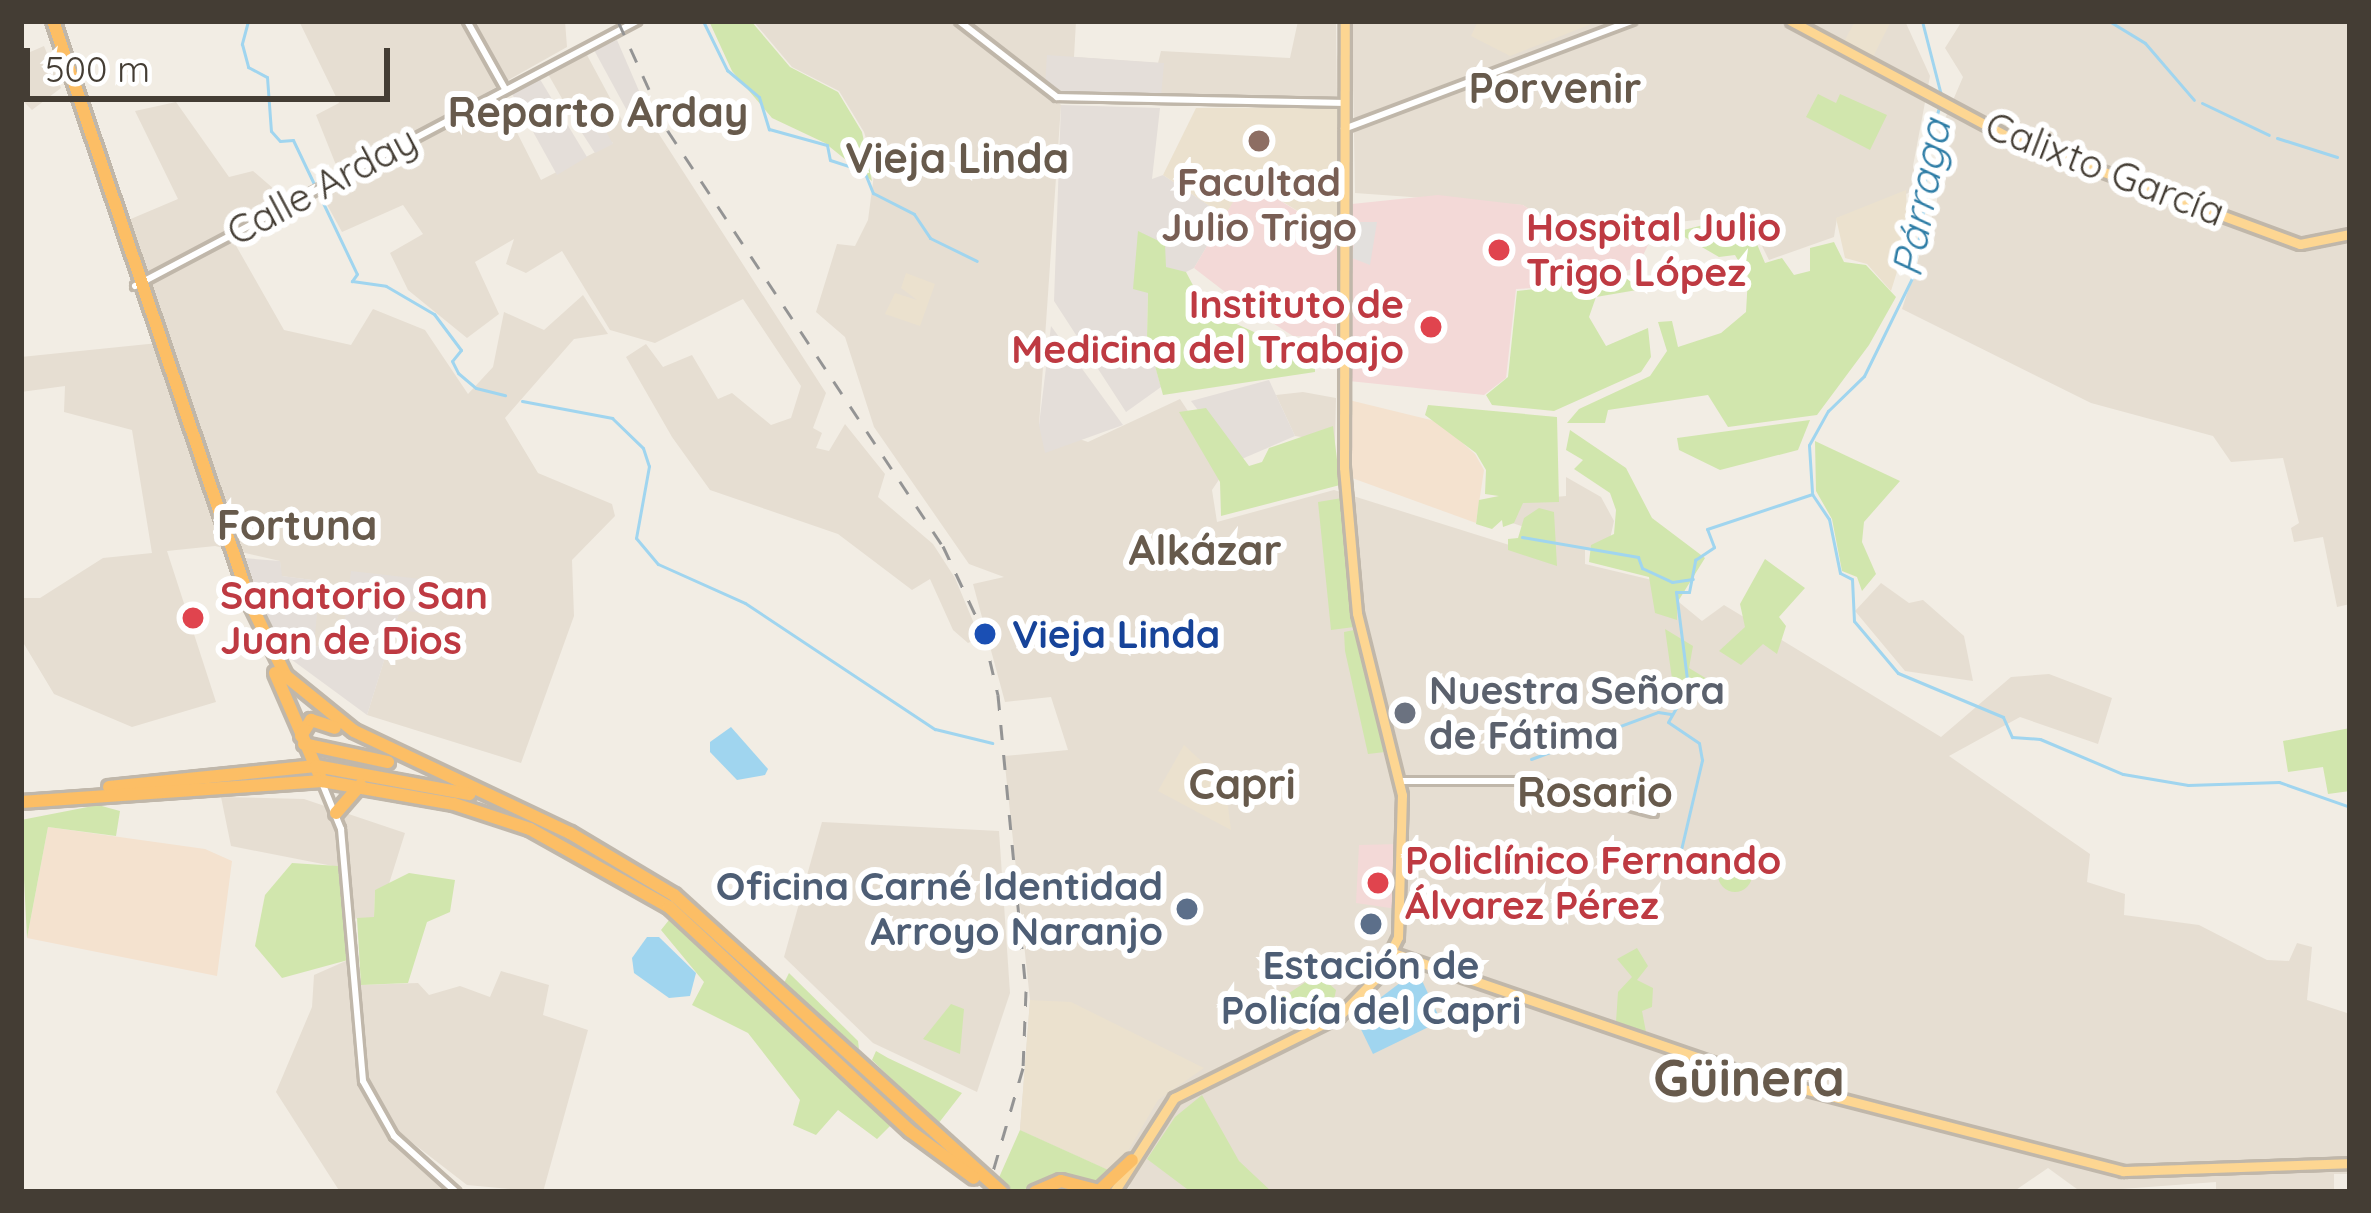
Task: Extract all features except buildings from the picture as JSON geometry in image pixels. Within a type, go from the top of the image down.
[{"type":"highway","points":[[49,21],[263,636],[313,705],[391,756]]},
{"type":"highway","points":[[139,284],[244,608],[322,781]]},
{"type":"highway","points":[[283,768],[302,740],[304,724],[319,720],[375,742]]},
{"type":"highway","points":[[302,740],[391,756],[626,863],[690,908],[1001,1192]]},
{"type":"highway","points":[[336,813],[391,756]]},
{"type":"highway","points":[[316,766],[343,783]]},
{"type":"highway","points":[[21,802],[316,766],[375,773],[503,804]]},
{"type":"highway","points":[[129,788],[322,781],[360,785],[454,803],[564,844],[669,907],[910,1131],[989,1192]]},
{"type":"highway","points":[[1035,1192],[1061,1181],[1105,1191],[1132,1160]]},
{"type":"highway","points":[[1047,1192],[1082,1192]]},
{"type":"main road","points":[[1132,1160],[1187,1087],[1323,1027],[1364,993],[1393,953],[1406,876],[1400,781],[1357,613],[1350,546],[1345,21]]},
{"type":"main road","name":"Calixto García","points":[[1791,21],[2006,136],[2295,242],[2350,234]]},
{"type":"main road","points":[[1393,953],[1749,1076],[2123,1171],[2350,1163]]},
{"type":"street","points":[[467,21],[505,89]]},
{"type":"street","name":"Calle Arday","points":[[139,284],[638,21]]},
{"type":"street","points":[[958,21],[1057,97],[1343,103]]},
{"type":"street","points":[[1344,129],[1632,21]]},
{"type":"street","points":[[322,781],[336,813],[363,1082],[394,1136],[456,1192]]},
{"type":"street","points":[[1400,781],[1531,781],[1654,814]]},
{"type":"street","points":[[440,1192],[444,1181]]},
{"type":"shaded area","points":[[299,21],[565,21],[567,47],[340,175],[316,115],[339,103]]},
{"type":"shaded area","points":[[753,21],[949,21],[1061,105],[1039,425],[1088,442],[1180,399],[1226,469],[1212,490],[1217,522],[1334,490],[1554,559],[1555,537],[1503,520],[1499,502],[1566,496],[1566,477],[1601,497],[1614,521],[1610,539],[1585,550],[1585,564],[1652,580],[1702,621],[1724,605],[1941,737],[2011,677],[2049,674],[2112,698],[2098,744],[2020,717],[1949,756],[2090,854],[2087,882],[2125,894],[2124,915],[2199,925],[2267,960],[2289,961],[2297,943],[2312,947],[2307,1000],[2347,1013],[2350,1002],[2350,1174],[2334,1174],[2334,1192],[2216,1192],[2216,1182],[2081,1192],[2048,1168],[2013,1192],[1126,1192],[1130,1185],[1115,1173],[1020,1130],[1030,1000],[1004,756],[1068,750],[1051,697],[1005,702],[973,584],[1004,577],[969,564],[874,427],[845,337],[816,312],[837,244],[855,246],[868,220],[875,167],[864,132],[839,91],[792,67]]},
{"type":"shaded area","points":[[965,21],[1076,21],[1074,57],[1158,63],[1161,51],[1290,58],[1298,21],[1336,21],[1337,100],[1053,92]]},
{"type":"shaded area","points":[[1352,21],[1905,21],[1930,76],[1913,166],[1920,189],[1837,218],[1834,237],[1769,260],[1756,234],[1715,218],[1567,234],[1523,205],[1355,193]]},
{"type":"shaded area","points":[[1478,21],[1599,21],[1510,56],[1471,36]]},
{"type":"shaded area","points":[[1855,21],[1891,21],[1873,57],[1844,42]]},
{"type":"shaded area","points":[[1962,21],[2350,21],[2350,604],[2337,607],[2323,537],[2294,542],[2291,528],[2299,523],[2283,458],[2231,462],[2213,436],[2091,403],[1902,309],[1937,201],[1935,142],[1963,77],[1945,48]]},
{"type":"shaded area","points":[[617,40],[646,107],[631,118],[594,50]]},
{"type":"shaded area","points":[[44,46],[61,88],[32,110],[21,99],[21,56]]},
{"type":"shaded area","points":[[587,55],[624,124],[646,114],[826,393],[813,428],[822,433],[816,448],[829,451],[845,424],[885,474],[878,497],[933,544],[955,578],[980,638],[968,643],[953,630],[930,579],[912,590],[838,534],[710,490],[672,437],[626,357],[646,344],[663,367],[692,355],[718,399],[732,393],[771,425],[791,418],[801,386],[743,299],[655,343],[610,330],[562,251],[526,273],[506,264],[514,239],[475,262],[499,314],[467,338],[408,290],[390,253],[423,234],[403,205],[342,232],[319,190],[500,99],[541,180],[613,143],[572,116],[548,74]]},
{"type":"shaded area","points":[[1047,55],[1164,63],[1161,97],[1065,92],[1045,84]]},
{"type":"shaded area","points":[[538,76],[587,157],[557,175],[511,92]]},
{"type":"shaded area","points":[[176,102],[229,177],[253,171],[282,196],[226,228],[284,330],[351,345],[373,309],[425,330],[468,394],[493,367],[504,312],[544,330],[583,295],[608,334],[574,339],[505,418],[538,473],[612,504],[615,516],[572,560],[574,616],[521,763],[367,715],[400,609],[430,581],[341,648],[313,646],[320,581],[281,576],[280,561],[215,546],[167,551],[216,702],[132,727],[54,694],[21,639],[21,598],[40,598],[103,558],[152,553],[132,430],[64,412],[65,386],[21,392],[21,357],[168,342],[126,221],[178,199],[135,111]]},
{"type":"shaded area","points":[[1061,105],[1160,108],[1152,179],[1163,175],[1225,216],[1194,268],[1180,275],[1165,267],[1148,293],[1147,337],[1161,387],[1126,412],[1054,301]]},
{"type":"shaded area","points":[[592,107],[613,144],[595,153],[571,116]]},
{"type":"shaded area","name":"Facultad Julio Trigo","points":[[1338,107],[1341,218],[1314,221],[1247,180],[1225,216],[1163,175],[1196,108]]},
{"type":"shaded area","points":[[1246,180],[1338,236],[1336,338],[1293,336],[1240,302],[1234,309],[1225,302],[1229,295],[1194,268]]},
{"type":"shaded area","points":[[1906,190],[1908,236],[1891,291],[1867,264],[1845,258],[1836,218]]},
{"type":"shaded area","points":[[1438,195],[1523,205],[1567,234],[1655,230],[1638,266],[1596,284],[1516,289],[1506,378],[1484,395],[1349,381],[1352,204]]},
{"type":"shaded area","points":[[1357,222],[1377,222],[1370,265],[1352,258]]},
{"type":"shaded area","points":[[906,273],[935,284],[920,326],[885,314],[895,293],[917,300],[901,288]]},
{"type":"shaded area","points":[[1051,326],[1123,425],[1045,453],[1039,425]]},
{"type":"shaded area","points":[[1269,380],[1295,436],[1237,461],[1191,401]]},
{"type":"shaded area","points":[[1303,392],[1336,398],[1335,442],[1295,436],[1276,395]]},
{"type":"shaded area","points":[[1349,400],[1439,422],[1475,454],[1484,470],[1476,523],[1352,478]]},
{"type":"shaded area","points":[[242,558],[280,561],[282,576],[320,581],[314,646],[341,648],[351,571],[430,580],[422,613],[400,610],[367,715],[269,643]]},
{"type":"shaded area","points":[[1881,583],[1909,603],[1923,600],[1964,636],[1973,681],[1905,671],[1855,611]]},
{"type":"shaded area","points":[[1184,745],[1225,783],[1231,830],[1158,791]]},
{"type":"shaded area","points":[[221,797],[304,799],[405,833],[388,887],[375,890],[374,918],[342,919],[338,867],[231,846]]},
{"type":"shaded area","points":[[822,822],[999,831],[1010,993],[977,1092],[873,1043],[784,957]]},
{"type":"shaded area","points":[[48,827],[205,849],[232,861],[217,976],[27,938]]},
{"type":"shaded area","name":"Policlínico Fernando Álvarez Pérez","points":[[1399,844],[1397,909],[1356,903],[1359,845]]},
{"type":"shaded area","points":[[348,960],[358,1072],[394,1138],[455,1192],[340,1192],[276,1092],[312,1007],[314,975]]},
{"type":"shaded area","points":[[501,971],[549,985],[543,1015],[588,1030],[543,1192],[467,1185],[401,1134],[367,1085],[361,985],[418,983],[429,995],[460,986],[490,997]]},
{"type":"shaded area","points":[[1030,1000],[1071,1002],[1204,1068],[1158,1100],[1115,1173],[1020,1130]]},
{"type":"green space","points":[[709,21],[751,21],[790,67],[838,92],[862,132],[872,181],[825,143],[772,118],[732,71]]},
{"type":"green space","points":[[1818,94],[1836,103],[1840,94],[1887,115],[1870,150],[1806,117]]},
{"type":"green space","points":[[1715,222],[1754,237],[1765,263],[1782,258],[1794,275],[1810,271],[1810,248],[1834,242],[1844,262],[1866,265],[1896,297],[1869,345],[1817,415],[1728,427],[1708,395],[1608,410],[1605,423],[1567,423],[1579,409],[1650,376],[1667,351],[1658,322],[1672,321],[1678,347],[1721,333],[1746,312],[1748,277],[1735,255],[1719,257],[1676,232]]},
{"type":"green space","points":[[1138,231],[1165,244],[1166,267],[1186,272],[1206,310],[1315,360],[1315,372],[1163,395],[1147,337],[1148,293],[1133,289]]},
{"type":"green space","points":[[1633,278],[1637,290],[1596,297],[1589,317],[1606,346],[1648,328],[1651,357],[1641,372],[1554,411],[1492,405],[1486,395],[1508,377],[1517,291]]},
{"type":"green space","points":[[1428,405],[1557,417],[1559,502],[1523,503],[1514,523],[1503,527],[1502,520],[1492,529],[1476,524],[1479,500],[1499,496],[1485,494],[1486,470],[1476,453],[1425,415]]},
{"type":"green space","points":[[1206,408],[1249,466],[1262,462],[1269,448],[1333,426],[1340,485],[1221,516],[1220,482],[1179,412]]},
{"type":"green space","points":[[1810,420],[1798,450],[1720,470],[1679,450],[1677,438]]},
{"type":"green space","points":[[1570,430],[1626,468],[1652,518],[1705,558],[1677,603],[1677,620],[1655,613],[1649,577],[1589,562],[1591,545],[1614,534],[1616,510],[1610,493],[1574,469],[1583,460],[1566,450]]},
{"type":"green space","points":[[1815,441],[1900,481],[1864,522],[1862,542],[1876,574],[1862,591],[1857,577],[1842,571],[1832,519],[1816,491]]},
{"type":"green space","points":[[1342,498],[1354,627],[1331,630],[1318,502]]},
{"type":"green space","points":[[1539,508],[1554,512],[1557,566],[1508,550],[1508,539],[1518,538],[1524,518]]},
{"type":"green space","points":[[1765,559],[1805,588],[1779,617],[1786,626],[1777,654],[1763,644],[1741,665],[1719,651],[1745,627],[1740,604]]},
{"type":"green space","points":[[1665,629],[1693,646],[1689,668],[1717,685],[1717,700],[1693,691],[1681,705],[1675,700]]},
{"type":"green space","points":[[1354,630],[1385,752],[1368,754],[1345,651],[1344,632]]},
{"type":"green space","points":[[2350,728],[2350,791],[2328,794],[2323,767],[2288,772],[2283,741]]},
{"type":"green space","points":[[375,782],[455,794],[529,820],[661,892],[967,1169],[635,879],[524,822]]},
{"type":"green space","points":[[98,805],[120,811],[116,836],[48,827],[27,938],[21,820]]},
{"type":"green space","points":[[1735,858],[1747,863],[1752,875],[1747,887],[1735,892],[1723,887],[1718,875],[1723,863]]},
{"type":"green space","points":[[292,863],[338,866],[348,960],[282,978],[255,946],[265,895]]},
{"type":"green space","points":[[409,873],[455,880],[450,912],[427,922],[408,983],[361,985],[357,918],[374,917],[375,890]]},
{"type":"green space","points":[[669,920],[891,1125],[877,1139],[838,1110],[816,1135],[793,1125],[800,1100],[748,1033],[692,1005],[704,982],[661,930]]},
{"type":"green space","points":[[1637,948],[1648,966],[1637,980],[1653,988],[1652,1007],[1642,1011],[1646,1032],[1616,1022],[1618,992],[1632,977],[1617,959]]},
{"type":"green space","points":[[789,973],[858,1041],[859,1049],[784,983]]},
{"type":"green space","points":[[1318,974],[1336,990],[1332,1010],[1298,1030],[1283,997]]},
{"type":"green space","points":[[951,1004],[964,1009],[960,1054],[923,1039]]},
{"type":"green space","points":[[876,1051],[962,1093],[938,1124],[872,1060]]},
{"type":"green space","points":[[1202,1095],[1239,1161],[1272,1192],[1191,1192],[1147,1159],[1175,1117]]},
{"type":"green space","points":[[1020,1130],[1115,1173],[1101,1187],[1072,1179],[1011,1192],[997,1182]]},
{"type":"water","points":[[731,727],[768,769],[765,775],[737,780],[710,752],[710,742]]},
{"type":"water","points":[[647,937],[659,937],[696,973],[690,996],[669,998],[634,973],[632,958]]},
{"type":"water","points":[[1417,970],[1441,1021],[1373,1054],[1355,1017]]},
{"type":"waterway","points":[[248,21],[242,44],[248,67],[267,77],[271,131],[280,141],[293,140],[357,274],[352,281],[386,286],[434,314],[461,350],[452,361],[458,373],[476,388],[505,395]]},
{"type":"waterway","points":[[703,21],[727,70],[759,97],[769,129],[827,145],[830,160],[864,171],[873,193],[914,214],[930,238],[977,261]]},
{"type":"waterway","name":"Párraga","points":[[1922,21],[1941,95]]},
{"type":"waterway","points":[[2109,21],[2145,43],[2194,100]]},
{"type":"waterway","points":[[2202,103],[2269,135]]},
{"type":"waterway","name":"Párraga","points":[[1812,492],[1809,445],[1828,411],[1864,376],[1912,278],[1926,196],[1924,159],[1940,104]]},
{"type":"waterway","points":[[2277,138],[2337,157]]},
{"type":"waterway","points":[[522,401],[612,418],[643,448],[649,466],[636,538],[658,564],[745,603],[935,729],[992,743]]},
{"type":"waterway","points":[[1812,494],[1829,519],[1840,573],[1852,579],[1854,621],[1898,673],[2003,717],[2012,737],[2040,739],[2123,774],[2188,785],[2279,782],[2350,807]]},
{"type":"waterway","points":[[1680,854],[1702,760],[1699,743],[1668,722],[1688,687],[1676,592],[1689,592],[1695,560],[1714,547],[1707,529],[1812,494]]},
{"type":"waterway","points":[[1522,537],[1638,557],[1642,568],[1672,582],[1693,579]]},
{"type":"waterway","points":[[1531,759],[1658,712],[1671,714]]},
{"type":"railway","points":[[618,21],[668,131],[943,546],[983,631],[998,695],[1026,991],[1023,1068],[992,1175]]},
{"type":"place","name":"Facultad Julio Trigo","points":[[1259,141]]},
{"type":"place","name":"Hospital Julio Trigo López","points":[[1499,250]]},
{"type":"place","name":"Instituto de Medicina del Trabajo","points":[[1431,327]]},
{"type":"place","name":"Sanatorio San Juan de Dios","points":[[193,618]]},
{"type":"place","name":"Vieja Linda","points":[[985,634]]},
{"type":"place","name":"Nuestra Señora de Fátima","points":[[1405,713]]},
{"type":"place","name":"Policlínico Fernando Álvarez Pérez","points":[[1378,883]]},
{"type":"place","name":"Oficina Carné Identidad Arroyo Naranjo","points":[[1187,909]]},
{"type":"place","name":"Estación de Policía del Capri","points":[[1371,924]]},
{"type":"district","name":"Porvenir","points":[[1555,88]]},
{"type":"district","name":"Reparto Arday","points":[[598,112]]},
{"type":"district","name":"Vieja Linda","points":[[957,158]]},
{"type":"district","name":"Fortuna","points":[[297,525]]},
{"type":"district","name":"Alkázar","points":[[1205,550]]},
{"type":"district","name":"Capri","points":[[1242,784]]},
{"type":"district","name":"Rosario","points":[[1595,792]]},
{"type":"district","name":"Güinera","points":[[1749,1077]]}]
